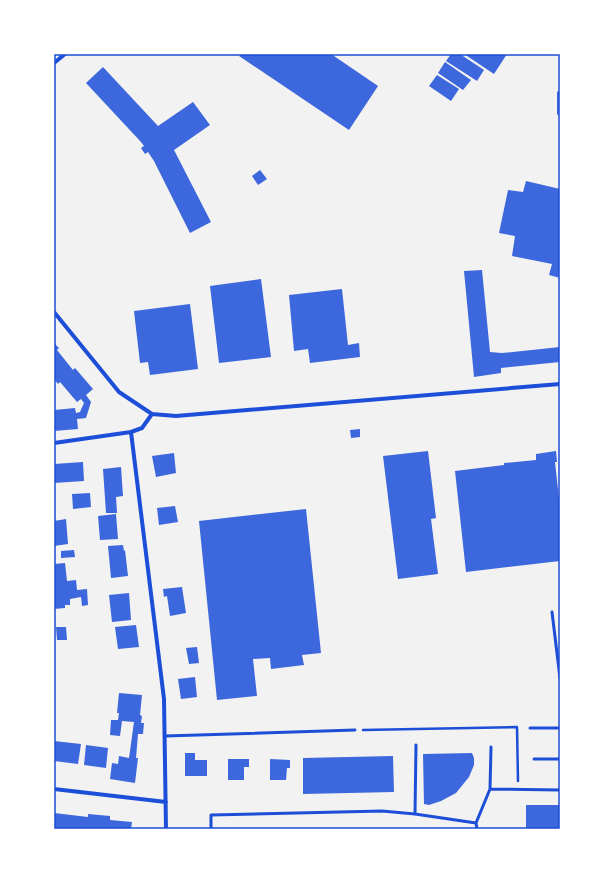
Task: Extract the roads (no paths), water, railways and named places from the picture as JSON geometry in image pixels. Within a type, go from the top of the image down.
[{"type":"street","points":[[54,63],[65,54]]},
{"type":"street","points":[[54,312],[119,392],[152,414],[176,416],[560,384]]},
{"type":"street","points":[[54,443],[131,432],[142,428],[152,414]]},
{"type":"street","points":[[131,432],[164,700],[166,829]]},
{"type":"street","points":[[54,789],[166,802]]},
{"type":"lane","points":[[552,612],[560,678]]},
{"type":"lane","points":[[530,728],[560,728]]},
{"type":"lane","points":[[165,736],[355,730]]},
{"type":"lane","points":[[415,814],[416,745]]},
{"type":"lane","points":[[477,829],[476,823],[490,789],[491,747]]},
{"type":"lane","points":[[534,759],[560,759]]},
{"type":"lane","points":[[490,789],[560,790]]},
{"type":"lane","points":[[211,829],[211,815],[382,811],[415,814],[476,823]]}]
